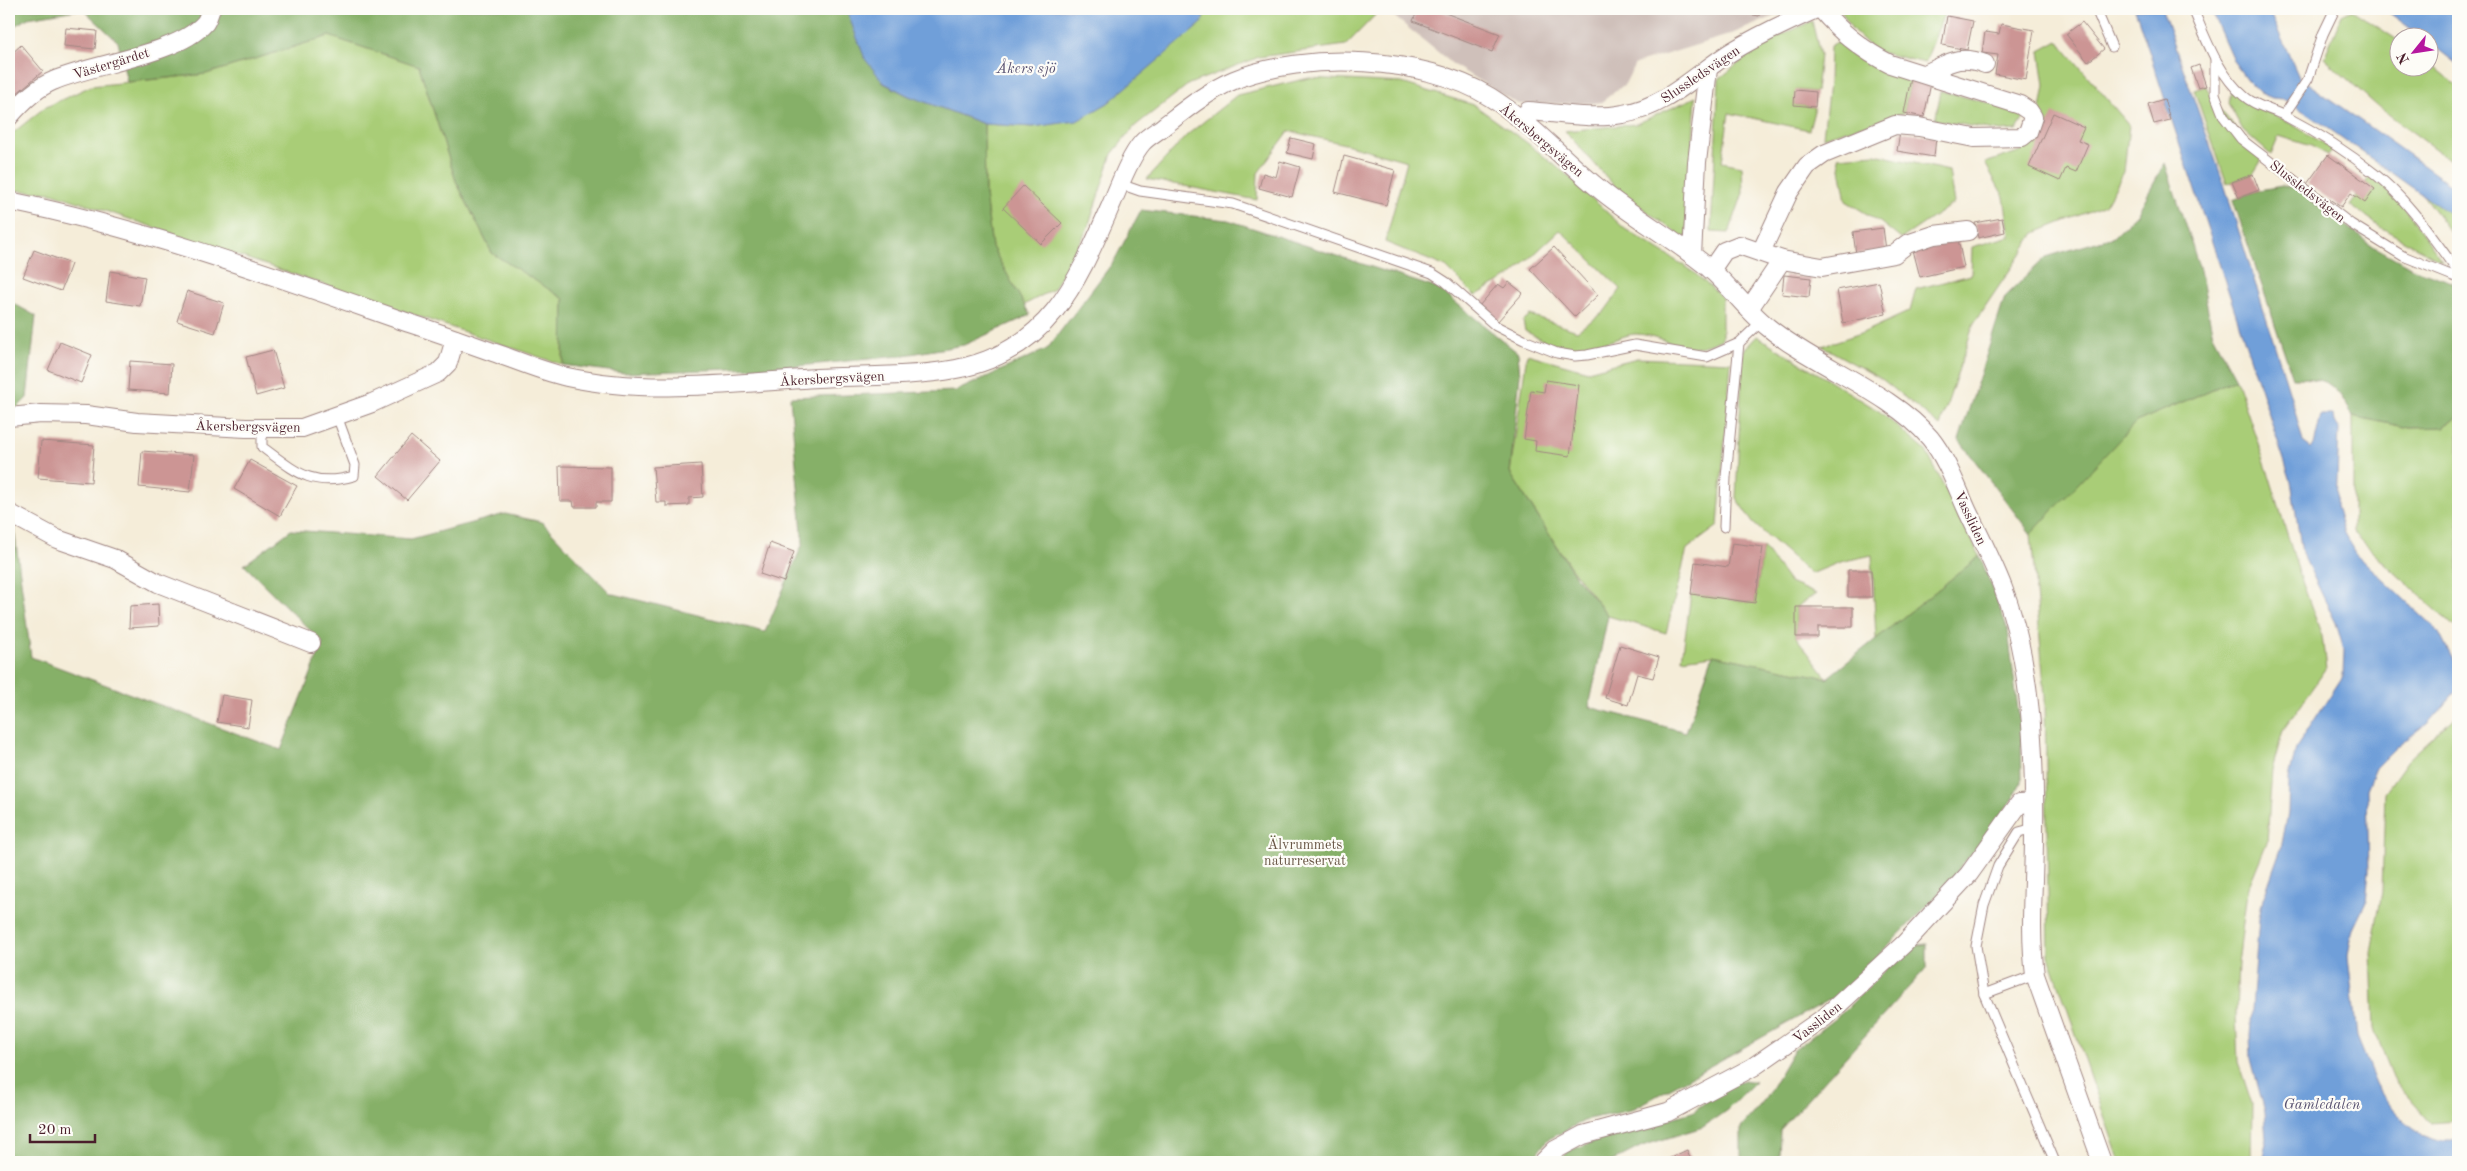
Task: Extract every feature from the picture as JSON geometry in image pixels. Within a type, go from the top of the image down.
[{"type":"street","name":"Västergärdet","points":[[9,117],[23,101],[51,81],[157,49],[185,38],[206,22],[211,9]]},
{"type":"street","name":"Slussledsvägen","points":[[1521,120],[1528,111],[1601,116],[1623,115],[1642,110],[1662,101],[1769,30],[1816,9]]},
{"type":"street","points":[[1761,252],[1789,192],[1807,166],[1824,154],[1895,126],[1919,127],[1974,138],[1995,140],[2022,138],[2028,132],[2032,117],[2029,111],[2020,105],[1890,64],[1873,56],[1839,30],[1821,9]]},
{"type":"street","points":[[1925,74],[1968,58],[1985,64]]},
{"type":"street","name":"Åkersbergsvägen","points":[[9,202],[62,212],[213,255],[559,375],[619,386],[684,386],[958,369],[1002,354],[1040,328],[1061,304],[1080,275],[1120,184],[1142,143],[1199,99],[1226,83],[1256,72],[1297,63],[1360,62],[1402,67],[1453,80],[1479,92],[1521,120],[1603,193],[1711,270],[1755,316]]},
{"type":"street","points":[[1692,255],[1697,162],[1708,69]]},
{"type":"street","points":[[1711,270],[1724,251],[1739,245],[1782,260],[1822,267],[1894,254],[1907,244],[1934,235],[1968,231]]},
{"type":"street","points":[[1755,316],[1782,260]]},
{"type":"street","name":"Vassliden","points":[[1755,316],[1786,342],[1870,392],[1910,419],[1926,433],[1941,455],[2004,590],[2017,628],[2031,731],[2034,828],[2031,946],[2035,975],[2102,1162]]},
{"type":"street","name":"Åkersbergsvägen","points":[[9,417],[41,414],[86,415],[137,422],[262,429],[302,428],[372,403],[438,373],[448,363],[455,339]]},
{"type":"street","points":[[9,513],[57,538],[115,559],[158,583],[312,643]]},
{"type":"street","name":"Vassliden","points":[[1543,1162],[1555,1150],[1583,1134],[1668,1112],[1753,1067],[1792,1042],[1844,1000],[1905,943],[1969,874],[2019,804],[2033,803]]},
{"type":"lane","points":[[2096,9],[2112,47]]},
{"type":"lane","name":"Slussledsvägen","points":[[2193,9],[2214,56],[2229,81],[2244,97],[2258,105],[2284,115],[2344,152],[2389,186],[2404,200],[2458,272]]},
{"type":"lane","points":[[2284,115],[2308,79],[2323,34],[2335,9]]},
{"type":"lane","name":"Slussledsvägen","points":[[2214,56],[2215,94],[2224,117],[2241,139],[2351,224],[2403,256],[2458,278]]},
{"type":"lane","points":[[1120,184],[1140,191],[1233,204],[1432,273],[1446,282],[1496,326],[1524,340],[1558,352],[1575,356],[1587,355],[1634,345],[1707,357],[1739,344]]},
{"type":"lane","points":[[1724,527],[1726,477],[1739,344],[1755,316]]},
{"type":"lane","points":[[262,429],[262,446],[290,467],[314,480],[337,481],[354,476],[355,465],[337,416]]},
{"type":"lane","points":[[2034,828],[2019,832],[1998,866],[1984,905],[1976,946],[1984,994],[2055,1162]]},
{"type":"lane","points":[[1984,994],[2035,975]]},
{"type":"shaded area","points":[[1385,9],[1792,9],[1729,35],[1635,64],[1625,84],[1600,103],[1518,104],[1455,66]]},
{"type":"green space","points":[[9,9],[83,9],[28,18],[9,29]]},
{"type":"green space","points":[[83,9],[849,9],[883,83],[909,96],[984,124],[985,195],[992,247],[1030,315],[964,345],[899,356],[788,367],[624,373],[563,365],[564,299],[492,253],[456,181],[419,66],[329,36],[206,74],[127,82],[118,42]]},
{"type":"green space","points":[[1206,9],[1381,9],[1346,45],[1259,57],[1189,84],[1135,126],[1112,154],[1087,230],[1054,289],[1024,305],[992,247],[985,195],[984,124],[1033,127],[1077,120],[1108,103]]},
{"type":"green space","points":[[1840,9],[1946,9],[1925,63],[1875,51],[1852,29]]},
{"type":"green space","points":[[2352,10],[2390,35],[2390,78],[2440,78],[2440,72],[2458,87],[2458,166],[2376,105],[2324,58],[2342,15]]},
{"type":"green space","points":[[1812,21],[1820,55],[1816,92],[1796,90],[1795,105],[1815,107],[1809,130],[1729,113],[1722,162],[1742,166],[1743,193],[1729,233],[1711,232],[1719,79],[1763,44]]},
{"type":"green space","points":[[329,36],[419,66],[456,181],[492,253],[564,298],[563,365],[52,193],[9,190],[9,136],[44,108],[91,86],[206,74]]},
{"type":"green space","points":[[1841,40],[1911,78],[1904,113],[1823,137],[1829,83],[1830,46]]},
{"type":"green space","points":[[2058,41],[2129,125],[2124,172],[2105,205],[2035,233],[1974,323],[1940,426],[1883,380],[1822,346],[1867,331],[1910,311],[1916,289],[1971,275],[1972,247],[2010,236],[2004,197],[1985,163],[2021,151],[2041,109],[2045,85],[2040,51]]},
{"type":"green space","points":[[1309,78],[1402,83],[1474,105],[1526,142],[1567,175],[1625,229],[1691,270],[1722,297],[1722,339],[1708,345],[1687,347],[1659,338],[1636,334],[1596,345],[1566,348],[1525,331],[1523,321],[1530,315],[1577,331],[1604,312],[1621,289],[1560,230],[1512,275],[1475,296],[1446,267],[1385,242],[1407,161],[1289,131],[1258,173],[1257,200],[1147,179],[1187,135],[1237,95]]},
{"type":"green space","points":[[2206,86],[2215,104],[2263,158],[2253,174],[2227,184],[2194,90]]},
{"type":"green space","points":[[2232,89],[2243,101],[2283,119],[2333,149],[2328,155],[2311,146],[2279,136],[2271,155],[2243,130],[2228,103]]},
{"type":"green space","points":[[1941,91],[2017,110],[2025,116],[2017,130],[2001,131],[1935,120]]},
{"type":"green space","points":[[1696,97],[1686,240],[1619,191],[1565,131],[1636,124]]},
{"type":"green space","points":[[1875,154],[1949,171],[1954,203],[1901,239],[1880,222],[1846,201],[1838,157]]},
{"type":"green space","points":[[2165,163],[2200,270],[2213,336],[2236,379],[2136,422],[2031,534],[1959,440],[2005,297],[2046,257],[2113,237],[2137,214]]},
{"type":"green space","points":[[2371,175],[2398,198],[2442,261],[2380,227],[2350,205]]},
{"type":"green space","points":[[2282,186],[2299,189],[2368,243],[2414,269],[2458,284],[2458,416],[2444,427],[2409,428],[2353,416],[2336,390],[2330,385],[2315,379],[2293,378],[2233,200],[2259,190]]},
{"type":"green space","points":[[2422,194],[2458,219],[2458,242]]},
{"type":"green space","name":"Älvrummets naturreservat","points":[[1141,210],[1228,220],[1439,289],[1518,353],[1520,375],[1510,473],[1576,577],[1608,616],[1589,707],[1686,732],[1713,655],[1827,678],[1980,556],[2008,631],[2021,733],[2022,782],[1984,839],[1932,901],[1840,994],[1631,1110],[1588,1119],[1547,1140],[1531,1162],[9,1162],[9,526],[14,528],[31,657],[281,750],[323,643],[244,565],[291,530],[411,539],[505,514],[542,522],[610,593],[765,632],[803,543],[790,397],[956,391],[1047,349],[1114,261]]},
{"type":"green space","points":[[9,301],[36,316],[27,398],[9,416]]},
{"type":"green space","points":[[1757,336],[1879,411],[1926,451],[1980,556],[1876,639],[1872,555],[1840,562],[1811,574],[1753,523],[1736,498],[1743,351]]},
{"type":"green space","points":[[1527,354],[1588,371],[1637,358],[1731,362],[1718,526],[1687,549],[1666,633],[1608,616],[1571,568],[1510,473]]},
{"type":"green space","points":[[2236,379],[2271,481],[2300,576],[2322,636],[2326,669],[2283,730],[2272,770],[2267,842],[2247,891],[2238,963],[2236,1015],[2238,1062],[2252,1104],[2251,1162],[2120,1162],[2049,956],[2045,697],[2031,534],[2056,475],[2136,422]]},
{"type":"green space","points":[[2353,416],[2409,428],[2444,427],[2458,416],[2458,630],[2353,532]]},
{"type":"green space","points":[[1763,547],[1790,583],[1816,594],[1796,607],[1796,637],[1827,678],[1713,655],[1682,659],[1691,594],[1755,603]]},
{"type":"green space","points":[[2458,714],[2458,1121],[2431,1123],[2395,1082],[2374,1029],[2371,952],[2382,892],[2385,792],[2408,760]]},
{"type":"green space","points":[[1927,944],[1927,967],[1780,1130],[1779,1162],[1741,1162],[1741,1127],[1765,1099],[1793,1051],[1842,1013],[1909,946]]},
{"type":"green space","points":[[1744,1080],[1755,1082],[1727,1110],[1703,1127],[1642,1146],[1611,1162],[1560,1162],[1568,1151],[1613,1135],[1692,1112],[1725,1088]]},
{"type":"water","name":"Åkers sjö","points":[[846,9],[1206,9],[1202,23],[1108,103],[1077,121],[1033,127],[984,124],[909,96],[884,83],[865,59]]},
{"type":"water","name":"Gamledalen","points":[[2135,9],[2162,9],[2225,187],[2294,407],[2303,442],[2311,448],[2314,445],[2321,415],[2333,415],[2334,423],[2339,429],[2336,506],[2344,533],[2355,553],[2439,632],[2453,660],[2458,663],[2458,689],[2428,723],[2398,746],[2376,768],[2367,789],[2369,871],[2366,902],[2353,929],[2348,956],[2357,1037],[2380,1093],[2407,1124],[2422,1135],[2436,1140],[2453,1140],[2458,1137],[2458,1162],[2262,1162],[2267,1138],[2265,1113],[2251,1059],[2250,1036],[2259,918],[2263,899],[2281,849],[2288,812],[2289,779],[2296,748],[2343,676],[2344,650],[2336,623],[2302,553],[2291,481]]},
{"type":"water","points":[[2210,9],[2268,9],[2299,77],[2458,190],[2458,220],[2311,116],[2283,99],[2272,98],[2260,93],[2247,80],[2234,62]]},
{"type":"water","points":[[2384,9],[2458,9],[2458,65],[2440,51],[2440,28],[2410,28]]},
{"type":"building","points":[[1418,9],[1435,9],[1500,34],[1492,52],[1413,21]]},
{"type":"building","points":[[1722,9],[1760,9],[1759,16]]},
{"type":"building","points":[[1947,16],[1973,21],[1967,50],[1942,45]]},
{"type":"building","points":[[2082,22],[2104,49],[2088,62],[2066,34]]},
{"type":"building","points":[[2001,24],[2034,30],[2026,80],[1995,74],[1998,55],[1982,53],[1985,32],[1999,34]]},
{"type":"building","points":[[66,28],[97,31],[95,49],[64,46]]},
{"type":"building","points":[[21,45],[43,71],[9,100],[9,56]]},
{"type":"building","points":[[2199,65],[2206,86],[2198,88],[2191,68]]},
{"type":"building","points":[[1911,78],[1931,83],[1924,117],[1904,113]]},
{"type":"building","points":[[1795,90],[1816,92],[1815,107],[1794,105]]},
{"type":"building","points":[[2164,99],[2170,120],[2154,124],[2148,104]]},
{"type":"building","points":[[2053,113],[2084,127],[2078,140],[2088,144],[2076,172],[2066,168],[2060,181],[2029,167]]},
{"type":"building","points":[[1900,131],[1936,137],[1934,157],[1897,151]]},
{"type":"building","points":[[1291,138],[1316,144],[1313,159],[1287,153]]},
{"type":"building","points":[[2328,155],[2375,189],[2365,203],[2351,193],[2341,207],[2307,184]]},
{"type":"building","points":[[1344,156],[1395,170],[1386,205],[1335,192]]},
{"type":"building","points":[[1280,161],[1300,167],[1292,197],[1259,188],[1263,173],[1276,177]]},
{"type":"building","points":[[2253,174],[2259,190],[2239,198],[2232,182]]},
{"type":"building","points":[[1023,186],[1062,223],[1041,244],[1003,208]]},
{"type":"building","points":[[2002,218],[2005,232],[1978,238],[1975,223]]},
{"type":"building","points":[[1883,228],[1886,250],[1856,254],[1853,232]]},
{"type":"building","points":[[1957,235],[1964,267],[1920,277],[1912,246]]},
{"type":"building","points":[[1554,247],[1598,295],[1575,317],[1530,269]]},
{"type":"building","points":[[34,250],[71,264],[61,291],[23,277]]},
{"type":"building","points":[[110,271],[145,277],[140,306],[106,301]]},
{"type":"building","points":[[1784,275],[1811,278],[1809,297],[1782,294]]},
{"type":"building","points":[[1509,282],[1523,293],[1497,322],[1479,306],[1498,284],[1504,288]]},
{"type":"building","points":[[1879,282],[1886,314],[1843,323],[1837,290]]},
{"type":"building","points":[[187,291],[224,303],[215,333],[177,321]]},
{"type":"building","points":[[60,342],[92,355],[81,383],[48,370]]},
{"type":"building","points":[[273,350],[284,388],[256,396],[246,357]]},
{"type":"building","points":[[130,361],[172,364],[170,393],[128,390]]},
{"type":"building","points":[[1546,380],[1579,385],[1570,456],[1535,451],[1536,441],[1524,439],[1531,390],[1544,392]]},
{"type":"building","points":[[411,436],[440,461],[407,500],[378,476]]},
{"type":"building","points":[[41,441],[94,445],[91,482],[38,478]]},
{"type":"building","points":[[142,451],[194,455],[190,492],[139,487]]},
{"type":"building","points":[[250,460],[297,486],[280,516],[234,489]]},
{"type":"building","points":[[701,464],[703,497],[689,498],[689,505],[666,506],[666,502],[656,502],[653,467]]},
{"type":"building","points":[[559,466],[611,467],[611,502],[596,502],[596,507],[574,507],[573,501],[560,501]]},
{"type":"building","points":[[770,543],[794,552],[784,582],[760,574]]},
{"type":"building","points":[[1732,543],[1763,547],[1755,603],[1691,594],[1695,562],[1728,567]]},
{"type":"building","points":[[1848,570],[1871,570],[1872,597],[1848,597]]},
{"type":"building","points":[[158,604],[159,626],[129,628],[130,606]]},
{"type":"building","points":[[1796,607],[1853,607],[1853,627],[1818,627],[1818,637],[1796,637]]},
{"type":"building","points":[[1620,645],[1659,657],[1653,678],[1637,674],[1628,705],[1605,698]]},
{"type":"building","points":[[222,695],[252,700],[248,727],[217,722]]},
{"type":"building","points":[[1687,1150],[1692,1162],[1662,1162]]}]
